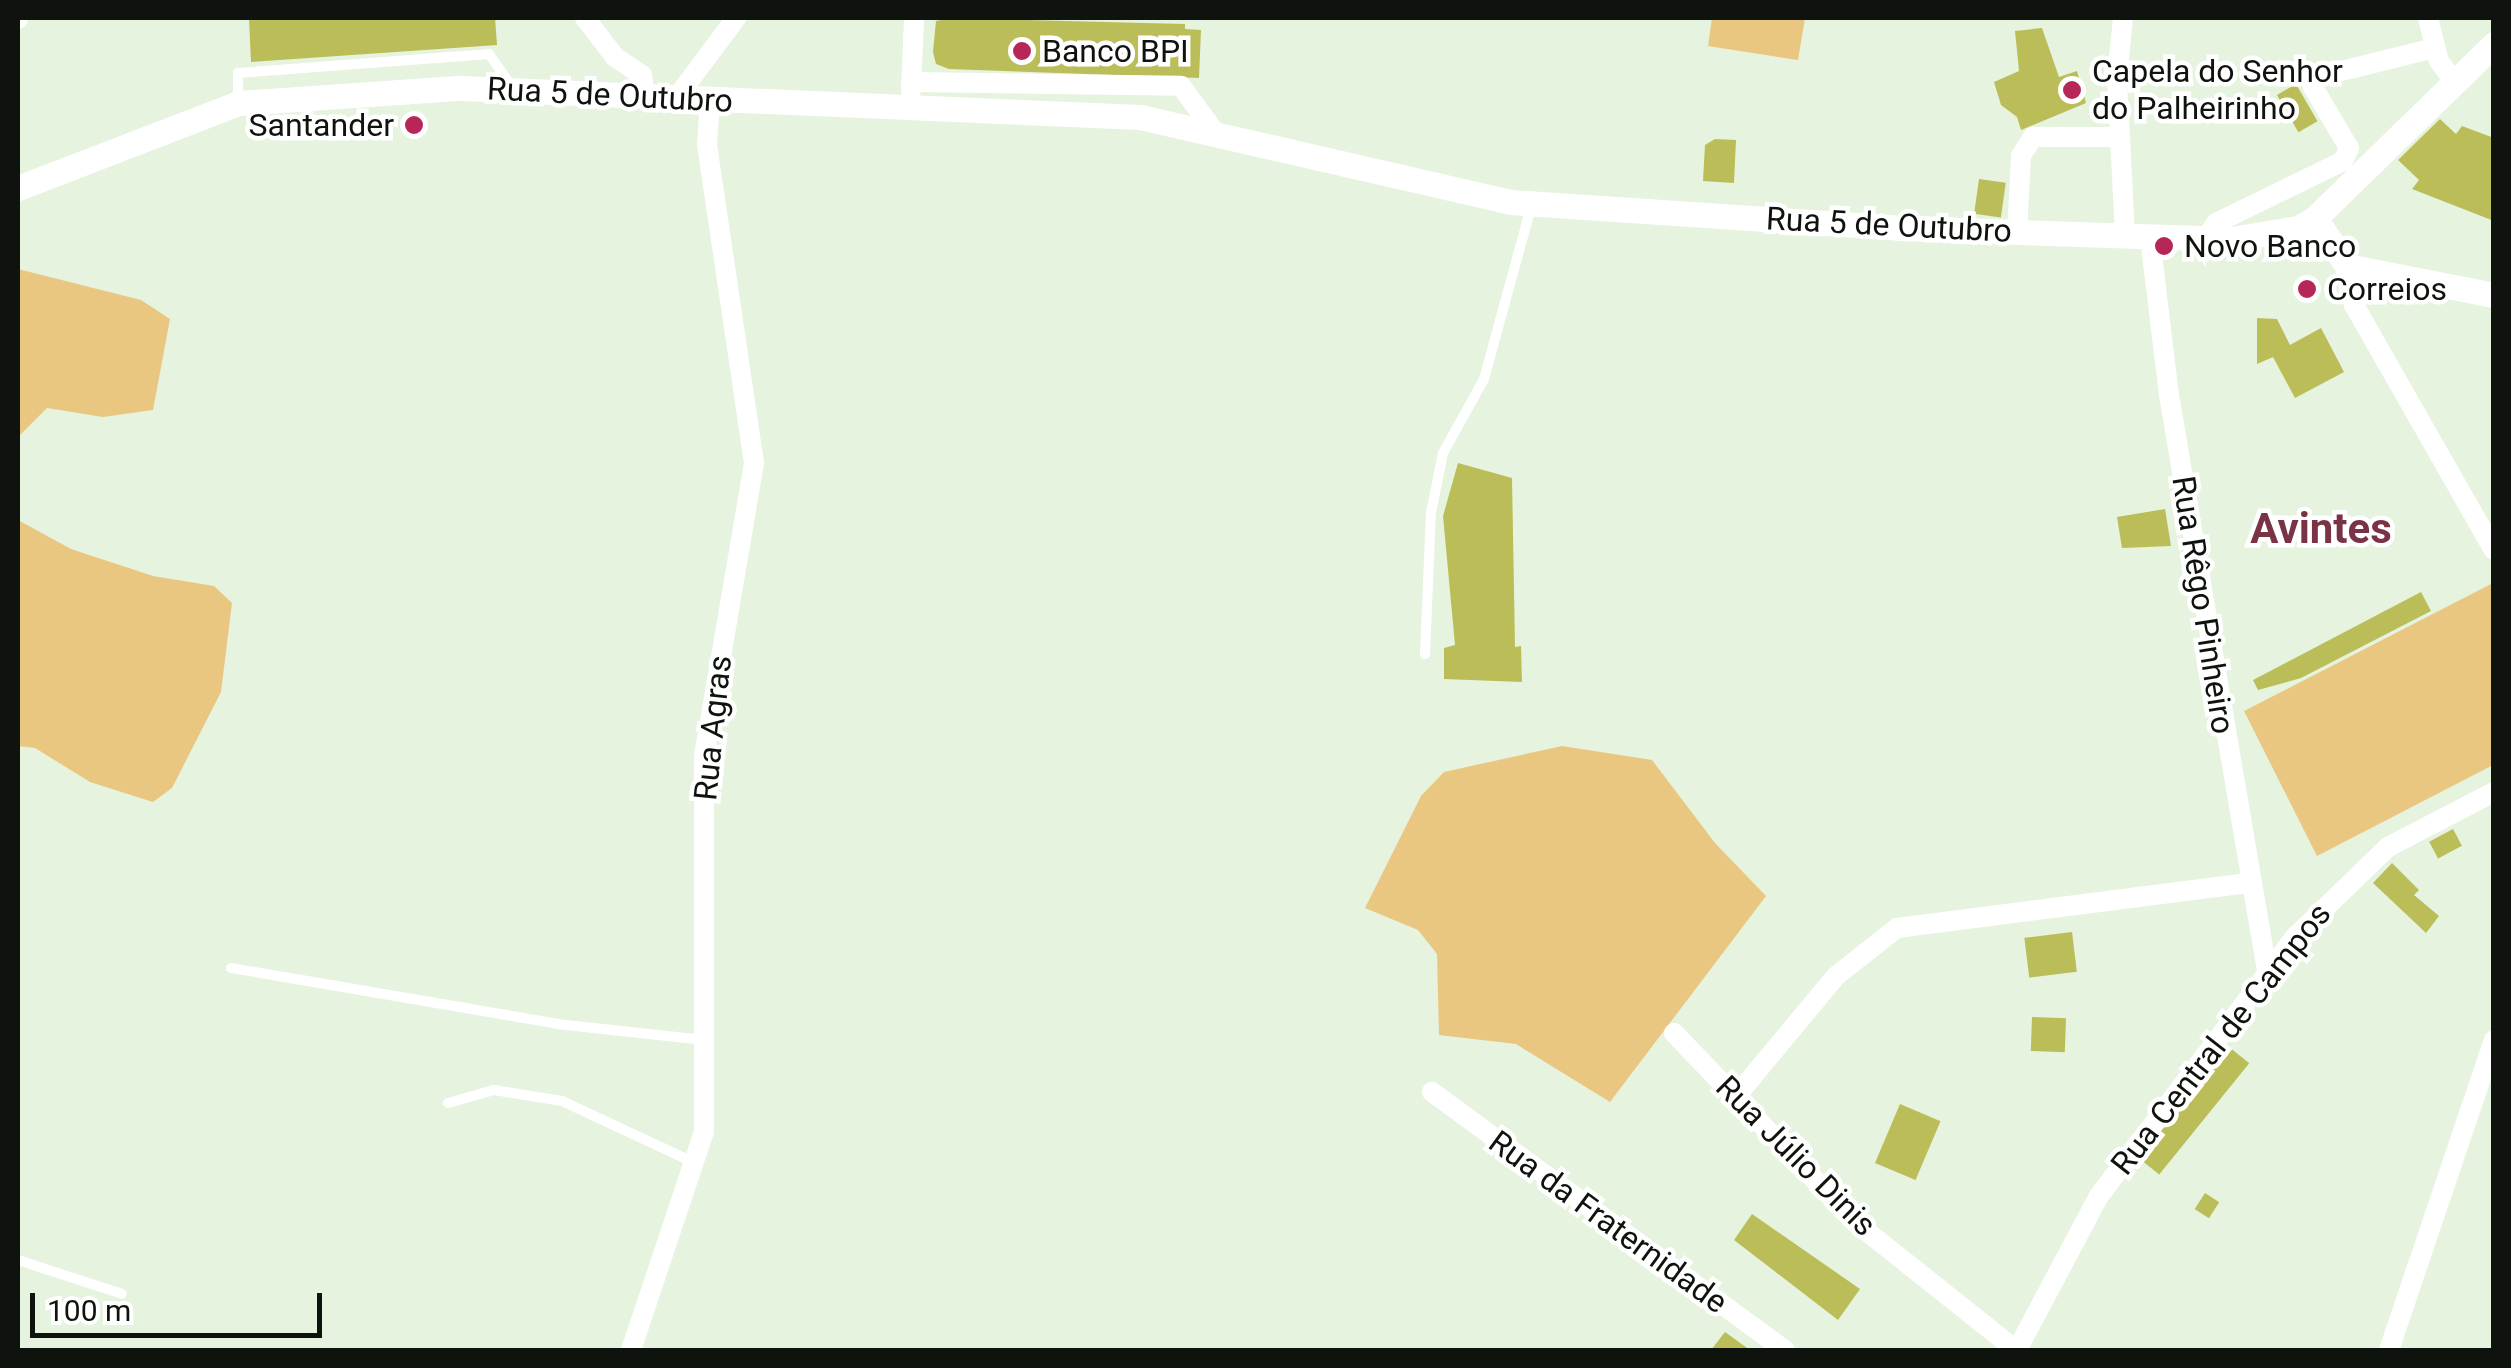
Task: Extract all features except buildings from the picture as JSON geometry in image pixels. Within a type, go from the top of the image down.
[{"type":"street","points":[[584,18],[615,58],[642,76],[645,96]]},
{"type":"street","points":[[677,97],[736,18]]},
{"type":"street","points":[[911,108],[914,18]]},
{"type":"street","name":"Rua Rêgo Pinheiro","points":[[2122,18],[2120,137],[2248,883],[2267,971]]},
{"type":"street","points":[[2428,18],[2434,48],[2454,82]]},
{"type":"street","name":"Rua 5 de Outubro","points":[[18,188],[238,103],[409,90],[515,90],[1140,117],[1532,204],[2016,233],[2206,238],[2298,228],[2314,218],[2494,44]]},
{"type":"street","points":[[2206,238],[2216,223],[2342,161],[2349,148],[2313,87],[2316,77],[2434,48]]},
{"type":"street","points":[[911,82],[1180,86],[1217,135]]},
{"type":"street","name":"Rua Agras","points":[[631,1350],[704,1132],[704,756],[754,463],[707,145],[710,100]]},
{"type":"street","points":[[2016,233],[2021,156],[2033,137],[2120,137]]},
{"type":"street","points":[[2314,218],[2347,266],[2354,305],[2494,550]]},
{"type":"street","points":[[2347,266],[2494,295]]},
{"type":"street","name":"Rua Central de Campos","points":[[2016,1350],[2099,1196],[2267,971],[2366,864],[2494,792]]},
{"type":"street","points":[[1738,1094],[1836,976],[1897,928],[2248,883]]},
{"type":"street","name":"Rua Júlio Dinis","points":[[1674,1034],[1738,1094],[1855,1222],[2016,1350]]},
{"type":"street","points":[[2389,1350],[2494,1040]]},
{"type":"street","name":"Rua da Fraternidade","points":[[1432,1092],[1785,1350]]},
{"type":"lane","points":[[238,103],[238,73],[488,54],[515,90]]},
{"type":"lane","points":[[1425,654],[1430,513],[1443,453],[1484,379],[1532,204]]},
{"type":"lane","points":[[231,968],[566,1025],[707,1040]]},
{"type":"lane","points":[[448,1103],[494,1090],[562,1101],[696,1164]]},
{"type":"lane","points":[[18,1260],[122,1294]]},
{"type":"shaded area","points":[[1712,18],[1805,18],[1798,60],[1708,46]]},
{"type":"shaded area","points":[[18,269],[141,300],[170,319],[153,410],[103,417],[47,408],[18,437]]},
{"type":"shaded area","points":[[18,520],[71,549],[153,576],[214,586],[232,603],[221,692],[172,788],[153,802],[90,782],[35,748],[18,746]]},
{"type":"shaded area","points":[[2493,583],[2493,765],[2317,856],[2244,711]]},
{"type":"shaded area","points":[[1562,746],[1652,760],[1715,843],[1766,896],[1610,1102],[1516,1044],[1439,1035],[1437,954],[1418,930],[1365,908],[1421,796],[1444,772]]},
{"type":"place","name":"Banco BPI","points":[[1022,51]]},
{"type":"place","name":"Capela do Senhor do Palheirinho","points":[[2072,90]]},
{"type":"place","name":"Santander","points":[[414,125]]},
{"type":"place","name":"Novo Banco","points":[[2164,246]]},
{"type":"place","name":"Correios","points":[[2307,289]]},
{"type":"district","name":"Avintes","points":[[2321,529]]}]
